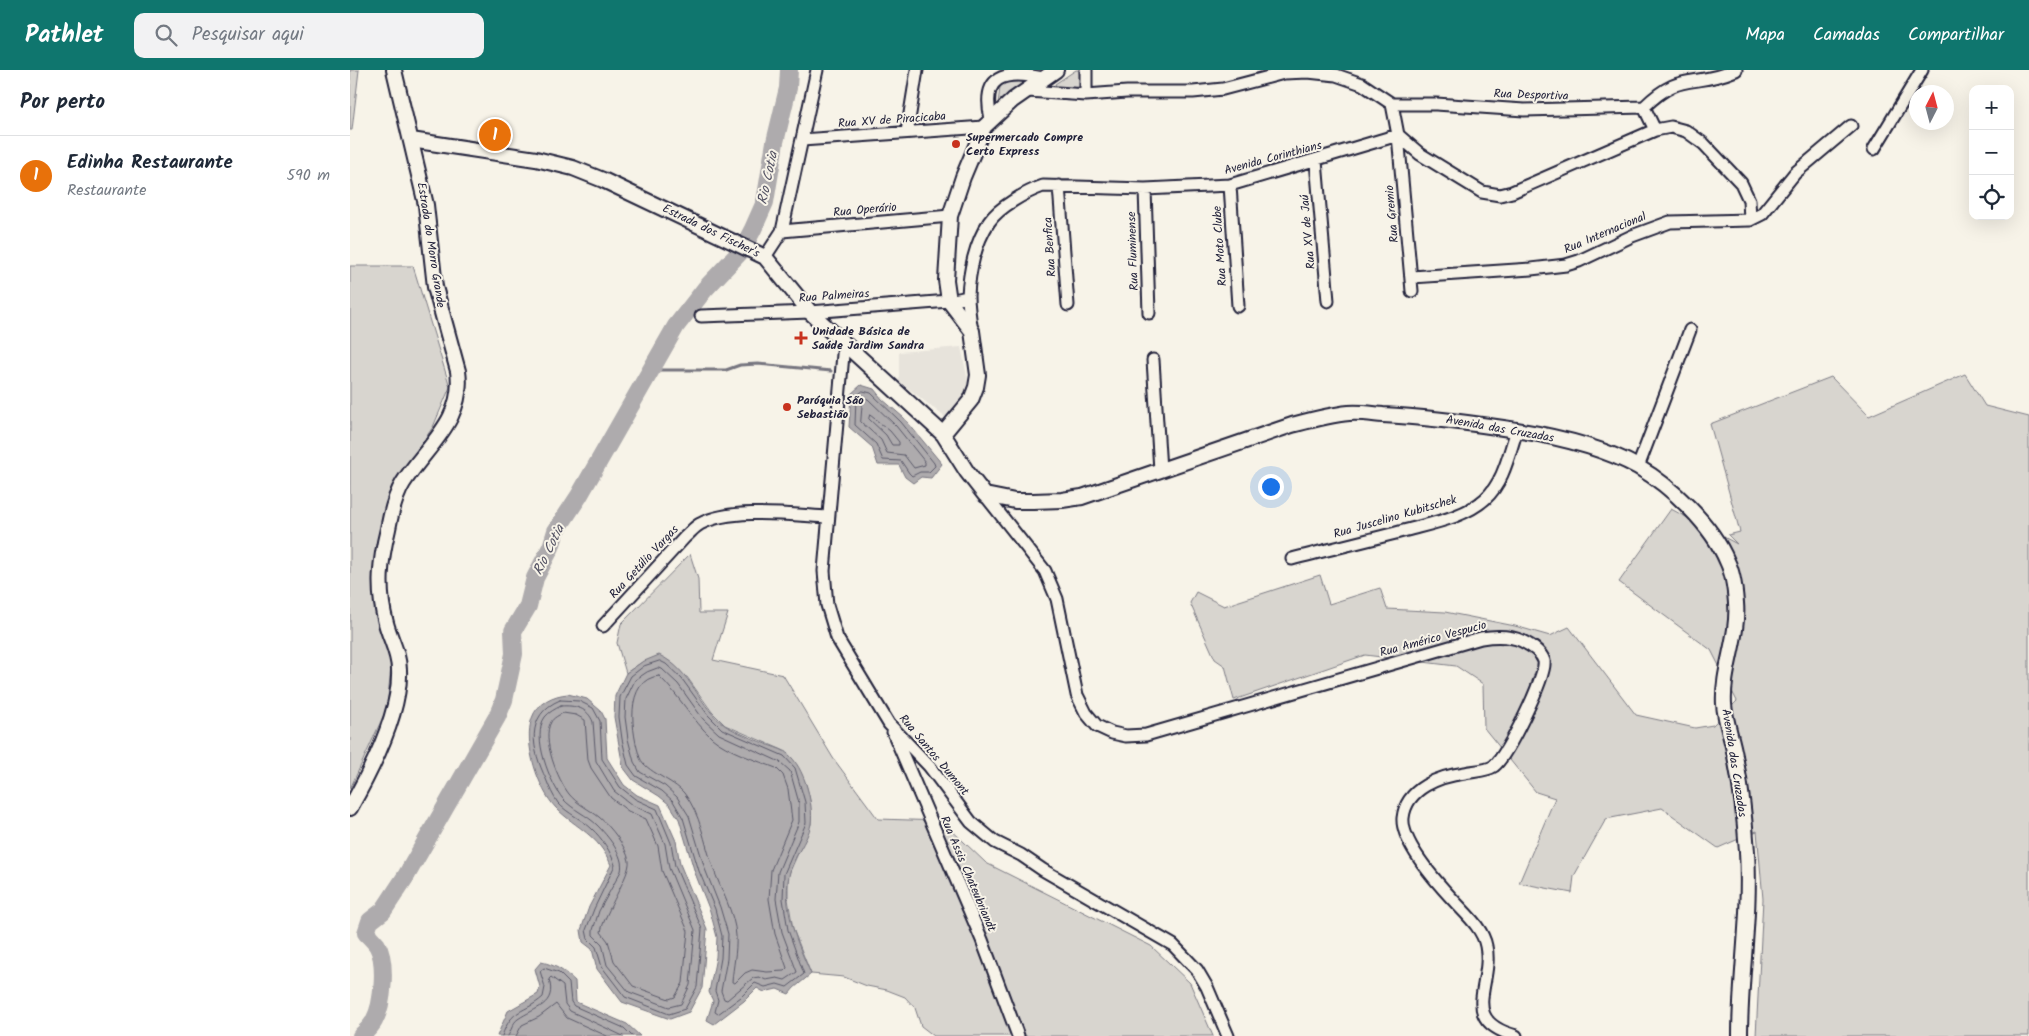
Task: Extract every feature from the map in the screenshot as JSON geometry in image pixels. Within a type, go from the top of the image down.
[{"type":"street","name":"Estrada do Morro Grande","points":[[350,808],[374,760],[396,700],[399,684],[397,653],[386,625],[380,594],[380,566],[394,504],[403,484],[452,415],[459,398],[460,383],[435,287],[426,205],[394,70]]},
{"type":"street","points":[[765,257],[782,231],[817,70]]},
{"type":"street","points":[[907,132],[917,70]]},
{"type":"street","points":[[985,495],[967,472],[943,434],[970,400],[976,387],[978,375],[972,331],[949,301],[946,280],[950,216],[967,168],[988,123],[1013,100],[1056,70]]},
{"type":"street","points":[[1086,70],[1086,95]]},
{"type":"street","points":[[1655,130],[1644,107],[1662,83],[1676,74],[1713,76],[1736,70]]},
{"type":"street","points":[[1874,149],[1922,70]]},
{"type":"street","points":[[988,123],[990,88],[999,76],[1007,72],[1018,71],[1031,72],[1043,78]]},
{"type":"street","points":[[1028,91],[1086,95],[1127,92],[1194,92],[1223,89],[1284,73],[1308,72],[1336,74],[1362,84],[1392,104]]},
{"type":"street","name":"Rua Desportiva","points":[[1392,104],[1436,104],[1524,110],[1644,107]]},
{"type":"street","name":"Rua Gremio","points":[[1392,104],[1398,135],[1412,291]]},
{"type":"street","name":"Rua XV de Piracicaba","points":[[802,140],[907,132],[988,123]]},
{"type":"street","points":[[1398,135],[1420,154],[1482,192],[1500,195],[1512,192],[1655,130],[1671,127],[1686,131],[1704,144],[1741,183],[1749,200],[1750,220],[1762,214],[1795,173],[1851,126]]},
{"type":"street","name":"Avenida Corinthians","points":[[972,331],[968,297],[971,269],[978,246],[989,222],[1028,191],[1042,186],[1145,189],[1230,185],[1316,161],[1398,135]]},
{"type":"street","name":"Estrada dos Fischer's","points":[[411,140],[536,159],[573,168],[735,241],[765,257],[810,312],[943,434]]},
{"type":"street","name":"Rua XV de Jaú","points":[[1316,161],[1328,301]]},
{"type":"street","name":"Rua Moto Clube","points":[[1230,185],[1238,306]]},
{"type":"street","name":"Rua Benfica","points":[[1059,186],[1068,305]]},
{"type":"street","name":"Rua Fluminense","points":[[1145,189],[1149,313]]},
{"type":"street","name":"Rua Operário","points":[[782,231],[950,216]]},
{"type":"street","name":"Rua Internacional","points":[[1412,278],[1566,265],[1579,261],[1655,226],[1670,222],[1750,220]]},
{"type":"street","name":"Rua Palmeiras","points":[[701,316],[810,312],[949,301],[968,297]]},
{"type":"street","points":[[1638,468],[1690,330]]},
{"type":"street","name":"Rua Santos Dumont","points":[[844,344],[824,571],[827,605],[837,638],[889,724],[929,766],[971,822],[995,842],[1021,855],[1043,870],[1172,945],[1197,970],[1207,987],[1228,1036]]},
{"type":"street","points":[[1153,360],[1160,470]]},
{"type":"street","name":"Avenida das Cruzadas","points":[[985,495],[1015,501],[1062,500],[1082,496],[1292,425],[1320,417],[1352,413],[1441,419],[1517,430],[1595,450],[1638,468],[1667,488],[1693,512],[1715,539],[1728,561],[1734,588],[1736,619],[1724,688],[1725,714],[1735,757],[1747,853],[1740,1036]]},
{"type":"street","name":"Rua Juscelino Kubitschek","points":[[1292,559],[1419,527],[1455,516],[1472,508],[1486,498],[1500,478],[1517,430]]},
{"type":"street","name":"Rua Américo Vespucio","points":[[985,495],[1045,570],[1057,599],[1078,695],[1086,713],[1097,726],[1112,733],[1126,736],[1146,735],[1481,638],[1494,636],[1520,640],[1540,654],[1544,666],[1541,678],[1519,728],[1494,766],[1450,775],[1424,786],[1412,796],[1403,818],[1403,830],[1408,844],[1482,934],[1488,955],[1481,1003],[1482,1013],[1488,1022],[1496,1028],[1516,1036]]},
{"type":"street","name":"Rua Getúlio Vargas","points":[[603,626],[698,525],[716,518],[734,515],[828,517]]},
{"type":"street","name":"Rua Assis Chateubriandt","points":[[889,724],[982,940],[1018,1036]]},
{"type":"shaded area","points":[[350,70],[359,70],[352,130],[350,130]]},
{"type":"shaded area","points":[[1076,70],[1079,70],[1081,87],[1057,89],[1055,84]]},
{"type":"shaded area","points":[[1006,80],[1029,81],[998,104],[1000,87]]},
{"type":"shaded area","points":[[350,266],[413,266],[450,387],[433,427],[395,482],[374,570],[391,666],[387,708],[350,789]]},
{"type":"shaded area","points":[[961,347],[968,382],[963,395],[946,418],[899,381],[899,352]]},
{"type":"shaded area","points":[[1965,374],[1985,406],[2029,417],[2029,1036],[1756,1036],[1763,899],[1757,831],[1718,848],[1662,808],[1606,819],[1574,876],[1572,893],[1519,883],[1555,798],[1536,792],[1484,728],[1483,684],[1456,666],[1365,655],[1234,700],[1225,666],[1215,659],[1190,603],[1196,592],[1224,606],[1320,575],[1329,604],[1380,588],[1387,609],[1445,612],[1515,626],[1550,636],[1569,627],[1636,715],[1695,728],[1713,725],[1737,701],[1711,650],[1619,582],[1671,509],[1737,544],[1728,535],[1740,532],[1710,424],[1831,377],[1869,416]]},
{"type":"shaded area","points":[[690,554],[698,579],[699,613],[728,613],[713,660],[783,675],[833,758],[878,819],[942,821],[986,863],[1151,946],[1190,983],[1213,1036],[934,1036],[921,1026],[915,1008],[905,997],[844,977],[811,974],[793,929],[788,899],[788,876],[811,824],[810,801],[806,784],[787,752],[725,725],[712,712],[687,677],[642,662],[626,673],[617,643],[621,624]]},
{"type":"water","points":[[861,385],[874,389],[882,399],[904,418],[942,464],[931,478],[921,477],[913,483],[905,477],[899,465],[878,465],[872,447],[849,427],[851,394]]},
{"type":"water","points":[[659,655],[680,670],[709,709],[726,726],[788,754],[799,767],[803,776],[811,806],[812,815],[809,831],[793,862],[787,888],[792,926],[811,974],[789,994],[777,989],[764,992],[757,988],[744,1001],[714,1024],[707,1020],[713,1001],[709,992],[716,957],[717,937],[710,911],[695,873],[679,819],[670,805],[633,780],[623,767],[614,717],[615,696],[626,673],[642,662]]},
{"type":"water","points":[[568,694],[587,699],[601,711],[605,719],[607,758],[624,785],[637,795],[660,805],[676,841],[680,864],[707,929],[702,988],[689,1012],[670,1019],[622,1002],[597,969],[592,949],[583,942],[581,930],[589,907],[611,865],[600,846],[549,800],[538,778],[529,740],[532,718],[538,708],[551,698]]},
{"type":"water","points":[[541,962],[560,969],[575,981],[576,1002],[627,1024],[640,1036],[497,1036],[508,1011],[538,994],[540,987],[535,969]]},
{"type":"waterway","name":"Rio Cotia","points":[[361,1036],[374,1021],[377,1014],[383,983],[380,952],[377,945],[366,933],[370,921],[383,911],[406,876],[497,717],[504,700],[514,654],[513,631],[528,606],[535,578],[551,547],[556,531],[579,496],[676,326],[705,289],[742,250],[753,229],[765,202],[775,142],[788,88],[789,70]]},
{"type":"waterway","points":[[654,365],[659,370],[726,370],[740,365],[758,364],[831,371]]},
{"type":"place","name":"Edinha Restaurante","points":[[495,135]]},
{"type":"place","name":"Supermercado Compre Certo Express","points":[[956,144]]},
{"type":"place","name":"Unidade Básica de Saúde Jardim Sandra","points":[[801,338]]},
{"type":"place","name":"Paróquia São Sebastião","points":[[787,407]]}]
